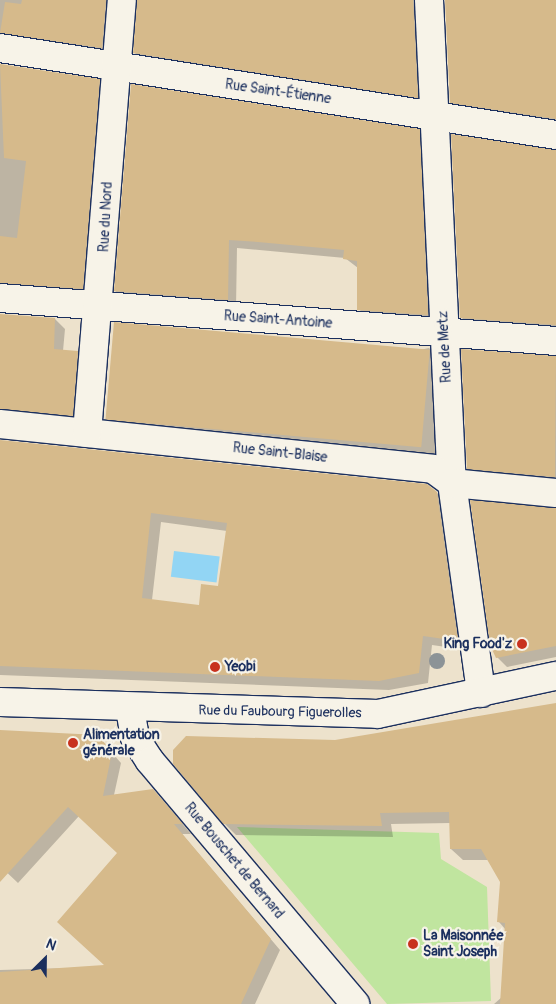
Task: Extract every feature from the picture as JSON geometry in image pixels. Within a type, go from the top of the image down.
[{"type":"street","name":"Rue du Nord","points":[[87,433],[100,306],[114,68],[122,0]]},
{"type":"street","name":"Rue de Metz","points":[[429,0],[452,483],[482,692]]},
{"type":"street","name":"Rue Saint-Étienne","points":[[0,48],[114,68],[556,135]]},
{"type":"street","name":"Rue Saint-Antoine","points":[[0,298],[556,341]]},
{"type":"street","name":"Rue Saint-Blaise","points":[[0,424],[433,469],[452,483],[556,493]]},
{"type":"street","name":"Rue du Faubourg Figuerolles","points":[[0,702],[130,709],[378,714],[556,676]]},
{"type":"street","name":"Rue Bouschet de Bernard","points":[[130,709],[135,738],[150,761],[355,1004]]},
{"type":"green space","name":"La Maisonnée Saint Joseph","points":[[237,827],[439,833],[441,859],[487,887],[491,1001],[387,1004]]},
{"type":"water","points":[[174,551],[220,557],[216,582],[171,577]]},
{"type":"building","points":[[22,0],[106,0],[102,48],[0,33],[5,2],[21,4]]},
{"type":"building","points":[[137,0],[413,0],[418,98],[133,53]]},
{"type":"building","points":[[445,0],[556,0],[556,119],[450,103]]},
{"type":"building","points":[[0,64],[100,79],[83,289],[0,283],[0,236],[17,238],[26,161],[4,158]]},
{"type":"building","points":[[131,84],[420,129],[428,315],[357,310],[357,261],[343,259],[344,250],[258,242],[229,240],[228,300],[114,291]]},
{"type":"building","points":[[451,134],[556,150],[556,325],[460,318]]},
{"type":"building","points":[[0,314],[55,318],[54,349],[78,351],[73,416],[0,409]]},
{"type":"building","points":[[114,322],[430,350],[421,447],[105,420]]},
{"type":"building","points":[[461,349],[556,356],[555,477],[467,469]]},
{"type":"building","points":[[0,440],[427,484],[437,492],[458,641],[423,636],[419,673],[379,681],[0,666]],"holes":[[[151,513],[227,523],[218,586],[201,584],[199,605],[142,598]]]},
{"type":"building","points":[[470,500],[556,508],[556,646],[496,658],[490,645]]},
{"type":"building","points":[[556,703],[556,1004],[500,1004],[505,923],[497,922],[500,882],[481,849],[450,849],[449,812],[380,813],[382,826],[223,824],[173,764],[173,750],[186,736],[335,740]]},
{"type":"building","points":[[0,730],[98,735],[112,752],[103,796],[153,789],[183,824],[174,824],[271,939],[241,1004],[0,1004],[0,972],[104,965],[57,922],[117,853],[68,807],[0,882]]},
{"type":"place","name":"King Food'z","points":[[522,644]]},
{"type":"place","name":"Yeobi","points":[[215,667]]},
{"type":"place","name":"Alimentation générale","points":[[73,743]]},
{"type":"place","name":"La Maisonnée Saint Joseph","points":[[413,944]]}]
